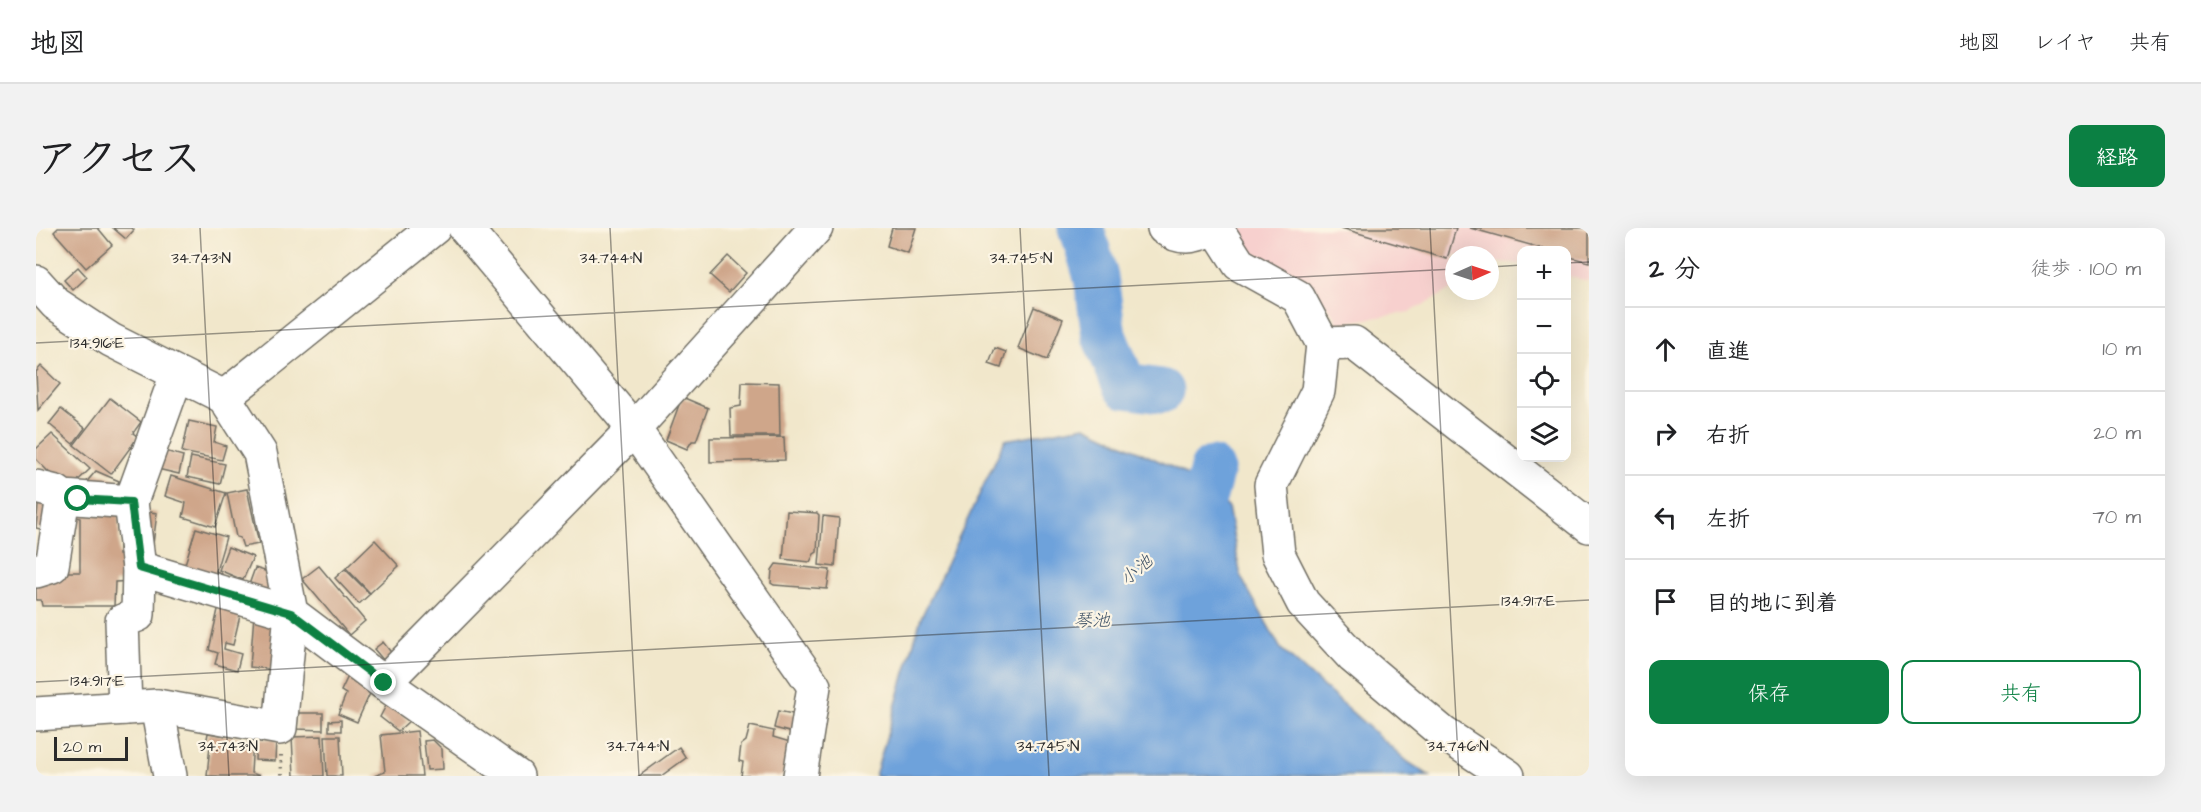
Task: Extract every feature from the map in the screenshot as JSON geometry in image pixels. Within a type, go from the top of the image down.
[{"type":"street","points":[[224,397],[434,228]]},
{"type":"street","points":[[465,228],[634,429],[813,686],[800,776]]},
{"type":"street","points":[[1164,228],[1188,238],[1216,228],[1239,264],[1298,297],[1323,344],[1318,391],[1271,485],[1278,554],[1303,603],[1353,657],[1443,733],[1508,776]]},
{"type":"street","points":[[384,683],[634,429],[806,232]]},
{"type":"street","points":[[36,282],[56,304],[111,340],[224,397],[260,453],[291,613],[280,728],[141,707],[36,714]]},
{"type":"street","points":[[1323,344],[1354,343],[1589,526]]},
{"type":"street","points":[[170,776],[141,707],[123,621],[138,615],[139,568],[131,502],[177,374]]},
{"type":"street","points":[[36,571],[51,566],[50,492],[131,502]]},
{"type":"street","points":[[139,568],[291,613],[384,683],[517,776]]},
{"type":"shaded area","points":[[1234,228],[1589,228],[1589,281],[1571,277],[1571,246],[1517,246],[1517,264],[1499,263],[1499,246],[1445,246],[1445,293],[1410,312],[1336,324],[1335,316],[1302,278],[1247,258]]},
{"type":"water","name":"琴池","points":[[1085,426],[1180,471],[1228,507],[1241,577],[1281,649],[1408,762],[1430,776],[875,776],[921,618],[1005,440]]},
{"type":"building","points":[[58,228],[98,228],[112,245],[86,268],[54,232]]},
{"type":"building","points":[[113,228],[132,228],[134,230],[126,239]]},
{"type":"building","points":[[892,228],[916,228],[908,253],[887,246]]},
{"type":"building","points":[[1341,228],[1456,228],[1451,246],[1445,246],[1445,258]]},
{"type":"building","points":[[1470,228],[1589,228],[1589,262],[1571,257],[1571,246],[1534,246]]},
{"type":"building","points":[[728,256],[746,273],[729,292],[710,275]]},
{"type":"building","points":[[78,267],[87,277],[73,290],[64,280]]},
{"type":"building","points":[[1034,307],[1063,319],[1047,360],[1018,348]]},
{"type":"building","points":[[995,348],[1006,352],[1001,368],[989,364]]},
{"type":"building","points":[[41,366],[60,384],[38,410],[36,372]]},
{"type":"building","points":[[742,382],[779,383],[780,436],[731,436],[730,408],[741,406]]},
{"type":"building","points":[[682,397],[708,408],[696,441],[692,441],[687,449],[666,440]]},
{"type":"building","points":[[110,398],[141,422],[133,433],[138,437],[111,474],[74,445]]},
{"type":"building","points":[[61,409],[85,428],[73,444],[49,424]]},
{"type":"building","points":[[189,421],[217,427],[214,442],[226,446],[222,460],[182,452]]},
{"type":"building","points":[[52,434],[90,469],[67,491],[36,459],[36,449]]},
{"type":"building","points":[[784,437],[785,460],[710,462],[710,438]]},
{"type":"building","points":[[154,448],[183,456],[179,474],[149,467]]},
{"type":"building","points":[[191,457],[225,464],[220,484],[187,477]]},
{"type":"building","points":[[96,471],[119,481],[112,496],[77,493]]},
{"type":"building","points":[[171,476],[226,493],[215,527],[183,517],[186,503],[165,496]]},
{"type":"building","points":[[247,489],[259,544],[243,547],[240,538],[236,537],[227,493]]},
{"type":"building","points":[[39,495],[54,522],[48,531],[36,528]]},
{"type":"building","points":[[76,509],[119,511],[119,555],[133,555],[133,581],[115,582],[114,606],[42,606],[41,600],[36,600],[36,583],[53,572],[80,572],[80,518],[76,517]]},
{"type":"building","points":[[142,511],[157,513],[152,552]]},
{"type":"building","points":[[787,511],[819,515],[817,552],[810,562],[783,559]]},
{"type":"building","points":[[823,516],[839,518],[835,567],[819,565]]},
{"type":"building","points":[[196,528],[226,537],[216,571],[222,574],[219,585],[182,574]]},
{"type":"building","points":[[375,540],[399,566],[370,593],[346,568]]},
{"type":"building","points":[[228,547],[253,557],[243,580],[219,570]]},
{"type":"building","points":[[776,564],[830,570],[827,589],[774,585],[771,583],[772,570]]},
{"type":"building","points":[[319,566],[365,621],[349,635],[302,579]]},
{"type":"building","points":[[255,568],[268,572],[274,602],[246,593]]},
{"type":"building","points":[[345,569],[370,594],[359,604],[335,578]]},
{"type":"building","points":[[221,596],[243,603],[233,645],[225,643],[224,649],[241,654],[237,670],[215,664],[218,653],[209,650]]},
{"type":"building","points":[[254,615],[286,618],[280,670],[250,667]]},
{"type":"building","points":[[383,642],[393,655],[385,662],[374,649]]},
{"type":"building","points":[[351,670],[372,689],[357,722],[338,714],[346,694],[341,691]]},
{"type":"building","points":[[388,702],[409,721],[398,731],[380,717]]},
{"type":"building","points":[[778,711],[798,715],[793,733],[774,728]]},
{"type":"building","points":[[298,713],[323,713],[323,730],[297,729]]},
{"type":"building","points":[[341,720],[341,731],[329,731],[329,721]]},
{"type":"building","points":[[750,726],[774,731],[773,737],[790,742],[783,776],[741,776],[743,762],[739,761],[741,745],[746,741]]},
{"type":"building","points":[[417,731],[422,776],[374,776],[385,772],[381,735]]},
{"type":"building","points":[[208,733],[253,740],[251,773],[261,776],[207,776],[210,745],[206,744]]},
{"type":"building","points":[[322,736],[324,776],[294,776],[292,737]]},
{"type":"building","points":[[325,736],[340,736],[342,776],[327,776]]},
{"type":"building","points":[[256,739],[276,740],[275,761],[255,760]]},
{"type":"building","points":[[433,740],[442,749],[443,769],[427,770],[424,741]]},
{"type":"building","points":[[679,747],[686,758],[661,776],[639,776]]},
{"type":"waterway","name":"小池","points":[[1080,228],[1096,277],[1104,336],[1125,386],[1161,391]]},
{"type":"waterway","name":"小池","points":[[1172,539],[1200,509],[1212,469]]},
{"type":"route","points":[[78,499],[131,502],[139,568],[291,613],[384,683]]}]
